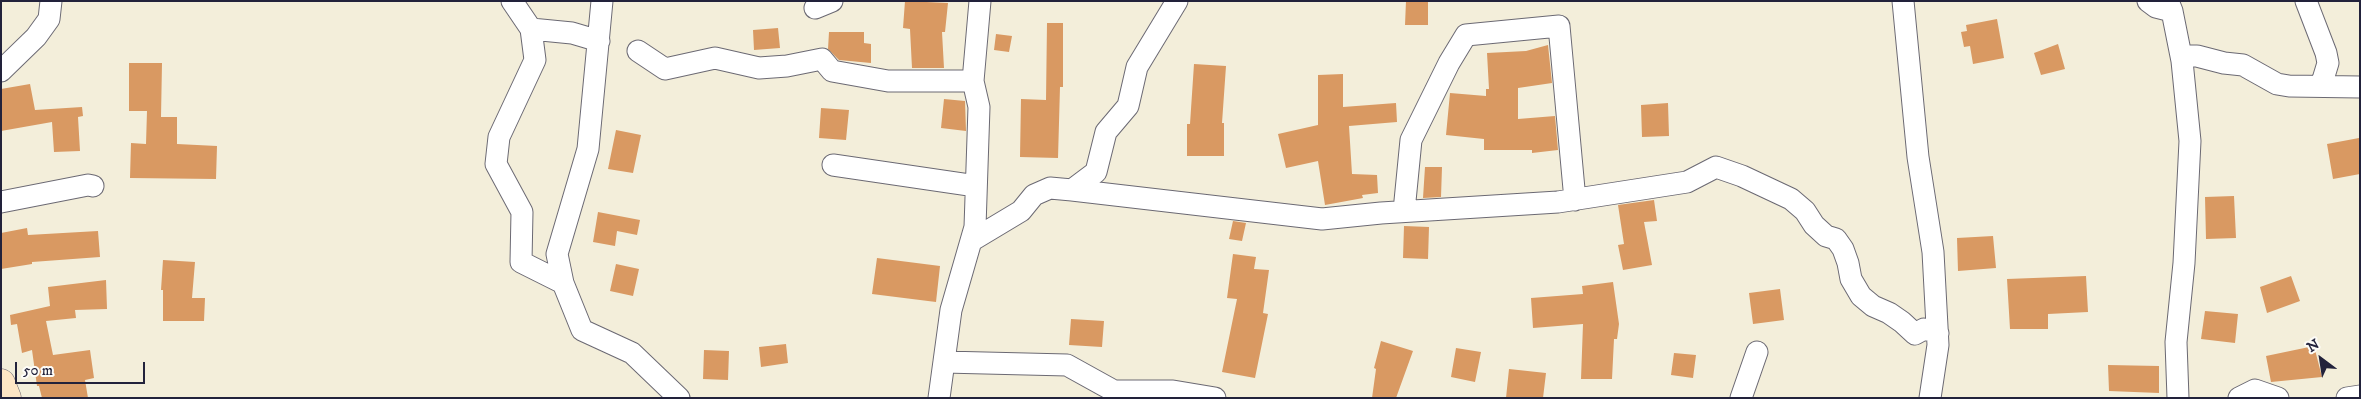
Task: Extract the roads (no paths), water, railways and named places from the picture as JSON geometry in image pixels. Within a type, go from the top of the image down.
[{"type":"street","points":[[1,71],[36,37],[49,19],[51,1]]},
{"type":"street","points":[[512,1],[531,29],[535,60],[499,137],[496,164],[522,212],[521,262],[563,283]]},
{"type":"street","points":[[602,1],[588,149],[557,254],[563,283],[582,330],[632,353],[679,398]]},
{"type":"street","points":[[939,398],[951,310],[975,227],[979,108],[973,81],[980,1]]},
{"type":"street","points":[[1072,190],[1096,172],[1106,132],[1128,106],[1137,66],[1177,1]]},
{"type":"street","points":[[1903,1],[1918,158],[1933,252],[1938,333],[1930,398]]},
{"type":"street","points":[[2148,1],[2156,7],[2170,6],[2181,56],[2188,119],[2191,164],[2176,342],[2178,398]]},
{"type":"street","points":[[2306,1],[2328,63],[2321,86]]},
{"type":"street","points":[[1404,211],[1411,140],[1449,63],[1466,35],[1560,26],[1575,200]]},
{"type":"street","points":[[531,29],[572,34],[599,41]]},
{"type":"street","points":[[638,51],[665,69],[715,58],[759,68],[787,66],[822,59],[832,71],[888,81],[973,81]]},
{"type":"street","points":[[2181,56],[2198,56],[2224,63],[2243,65],[2277,84],[2360,87]]},
{"type":"street","points":[[833,165],[976,186]]},
{"type":"street","points":[[971,241],[1021,211],[1034,195],[1050,188],[1322,219],[1404,211],[1575,200],[1687,182],[1716,167],[1742,176],[1791,199],[1805,211],[1814,226],[1826,236],[1836,239],[1846,256],[1851,279],[1862,296],[1873,306],[1889,313],[1915,334],[1924,330],[1938,333]]},
{"type":"street","points":[[1,202],[88,185],[93,186]]},
{"type":"street","points":[[1741,398],[1757,352]]},
{"type":"street","points":[[944,362],[1067,365],[1114,391],[1173,391],[1215,398]]},
{"type":"street","points":[[2239,398],[2255,390],[2278,398]]},
{"type":"street","points":[[2347,398],[2360,396]]}]
